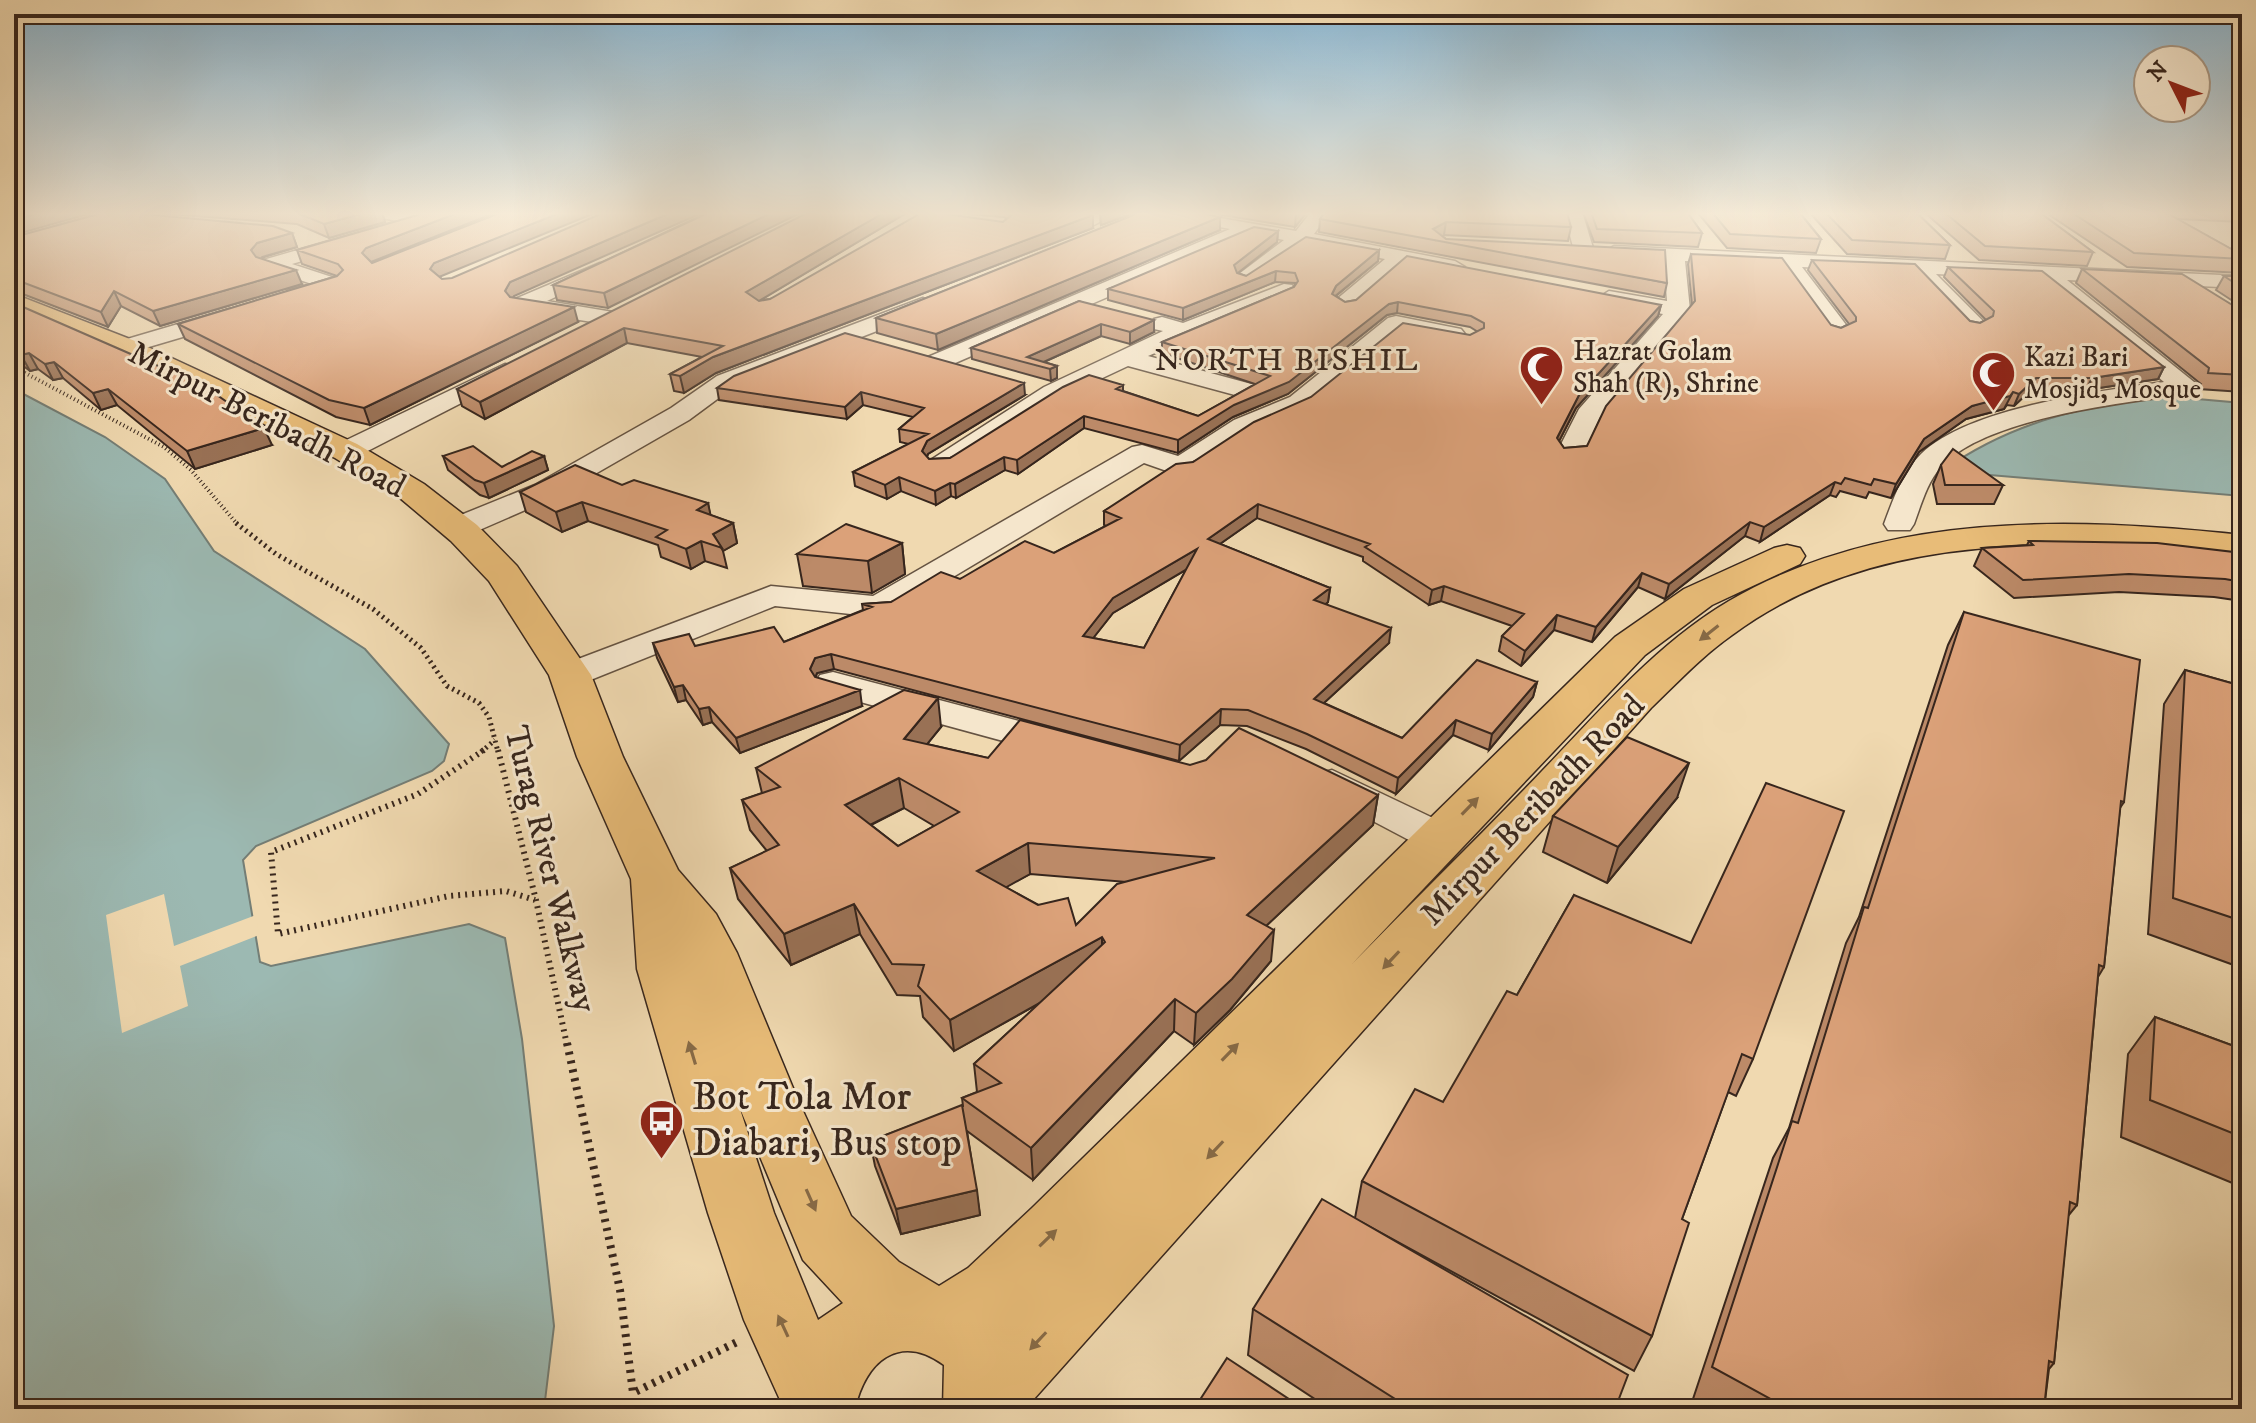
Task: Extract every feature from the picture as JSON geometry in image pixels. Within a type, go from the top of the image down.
[{"type":"highway","name":"Mirpur Beribadh Road","points":[[14,302],[125,347],[346,451],[412,491],[457,528],[504,574],[570,675],[600,757],[657,879],[697,928],[710,953],[767,1100],[827,1238],[874,1286],[930,1318],[993,1292],[1592,681],[1665,618],[1730,582],[1798,551],[1899,524],[2056,524],[2242,530]]},
{"type":"highway","name":"Mirpur Beribadh Road","points":[[982,1403],[1494,849],[1707,634],[1750,606],[1812,577],[1879,553],[1959,538],[2056,524],[2242,546]]},
{"type":"highway","points":[[657,879],[665,969],[741,1213],[780,1320],[817,1402]]},
{"type":"highway","points":[[817,1402],[826,1370],[841,1346],[863,1329],[888,1317],[930,1318],[961,1331],[975,1349],[983,1372],[982,1403]]},
{"type":"street","points":[[274,302],[334,284],[316,278]]},
{"type":"street","points":[[569,339],[618,314],[523,304],[580,278]]},
{"type":"street","points":[[937,362],[1134,278]]},
{"type":"street","points":[[1345,304],[1375,278]]},
{"type":"street","points":[[1571,452],[1588,415],[1679,310],[1676,278]]},
{"type":"street","points":[[1800,278],[1838,330]]},
{"type":"street","points":[[1929,278],[1976,325]]},
{"type":"street","points":[[1899,524],[1910,495],[1932,459],[1962,439],[2025,417],[2096,400],[2186,386],[2052,278]]},
{"type":"street","points":[[2163,278],[2242,282]]},
{"type":"street","points":[[2181,279],[2217,304]]},
{"type":"street","points":[[940,463],[1053,392],[1185,330],[1284,290]]},
{"type":"street","points":[[1583,292],[1679,310]]},
{"type":"street","points":[[1052,293],[1109,310]]},
{"type":"street","points":[[457,528],[545,491],[680,414],[726,381],[949,295]]},
{"type":"street","points":[[125,347],[244,311]]},
{"type":"street","points":[[1139,318],[1185,330]]},
{"type":"street","points":[[570,675],[771,596],[879,607],[1142,453],[1181,467],[1243,426],[1299,402],[1396,323],[1469,337]]},
{"type":"street","points":[[846,335],[876,344]]},
{"type":"street","points":[[907,353],[980,373]]},
{"type":"street","points":[[1127,358],[1246,390]]},
{"type":"street","points":[[346,451],[527,360]]},
{"type":"street","points":[[1024,385],[1053,392]]},
{"type":"street","points":[[833,683],[1095,754]]},
{"type":"street","points":[[1303,768],[1439,838]]},
{"type":"path","name":"Turag River Walkway","points":[[14,367],[164,447],[191,470],[233,521],[276,554],[373,609],[421,648],[447,686],[479,703],[489,717],[536,900],[620,1290],[633,1393],[780,1320]]},
{"type":"path","points":[[495,740],[470,766],[433,787],[271,852],[278,934],[449,896],[506,891],[536,900]]},
{"type":"water","points":[[14,389],[105,437],[165,479],[214,551],[365,649],[449,744],[444,761],[432,771],[256,846],[243,860],[260,962],[271,966],[469,924],[505,938],[522,1039],[554,1326],[544,1409],[14,1409]]},
{"type":"water","points":[[2152,395],[2242,403],[2242,496],[1942,471],[2017,430],[2095,406]]},
{"type":"pier","points":[[164,894],[174,946],[256,915],[259,935],[180,966],[188,1006],[122,1033],[106,915]]},
{"type":"building","points":[[267,278],[153,311],[114,291],[101,312],[14,279]]},
{"type":"building","points":[[329,278],[518,278],[510,282],[505,291],[510,297],[574,307],[364,408],[329,400],[178,324]]},
{"type":"building","points":[[567,278],[634,278],[604,293],[553,285]]},
{"type":"building","points":[[677,278],[770,278],[746,292],[759,301],[770,299],[806,278],[923,278],[713,357],[680,376],[670,374],[723,346],[624,328],[480,402],[457,389]]},
{"type":"building","points":[[975,278],[1071,278],[936,334],[876,318]]},
{"type":"building","points":[[1133,278],[1257,278],[1183,308],[1108,289]]},
{"type":"building","points":[[1297,278],[1345,278],[1332,294],[1345,302],[1356,300],[1381,278],[1523,278],[1661,305],[1579,395],[1557,438],[1564,448],[1587,446],[1606,406],[1695,301],[1693,278],[1797,278],[1831,325],[1841,328],[1856,321],[1856,317],[1826,278],[1929,278],[1970,321],[1980,323],[1993,316],[1994,311],[1960,278],[2051,278],[2164,367],[2092,378],[2036,378],[2019,394],[2013,392],[2010,396],[1972,406],[1924,439],[1896,484],[1874,479],[1871,485],[1845,478],[1841,484],[1835,482],[1764,527],[1750,522],[1669,584],[1642,573],[1596,627],[1557,615],[1525,651],[1502,636],[1524,614],[1444,586],[1432,590],[1365,547],[1370,544],[1258,504],[1208,539],[1330,588],[1314,600],[1391,628],[1314,699],[1402,738],[1477,660],[1537,682],[1492,734],[1456,720],[1398,778],[1307,734],[1248,710],[1221,709],[1180,745],[831,654],[815,658],[810,669],[815,677],[860,690],[736,738],[709,707],[699,709],[683,685],[674,687],[653,643],[689,634],[695,646],[774,627],[784,642],[872,607],[862,604],[891,602],[941,572],[960,579],[1025,541],[1054,553],[1121,518],[1104,511],[1176,464],[1193,462],[1254,422],[1311,397],[1403,323],[1470,335],[1484,328],[1484,323],[1471,316],[1398,302],[1389,304],[1289,382],[1234,405],[1178,440],[1084,416],[1017,460],[1004,457],[955,484],[950,483],[935,491],[899,477],[885,485],[853,472],[928,434],[899,429],[924,408],[861,392],[845,407],[717,388],[734,376],[845,333],[1024,383],[927,441],[922,451],[929,459],[950,458],[1063,387],[1089,375],[1123,385],[1116,389],[1198,416],[1270,376],[1162,342],[1294,287]],"holes":[[[1197,549],[1144,648],[1083,636],[1113,598]]]},
{"type":"building","points":[[1642,278],[1667,278],[1667,283]]},
{"type":"building","points":[[2094,278],[2189,278],[2242,311],[2242,375],[2208,373],[2209,368]]},
{"type":"building","points":[[2228,278],[2242,278],[2242,288]]},
{"type":"building","points":[[1079,301],[1154,320],[1130,332],[1101,324],[1027,357],[1057,366],[1050,369],[971,348]]},
{"type":"building","points":[[14,303],[204,386],[264,428],[187,451],[108,389],[93,393],[54,362],[45,364],[29,353],[21,355],[14,349]]},
{"type":"building","points":[[473,446],[502,467],[532,451],[544,456],[484,483],[475,480],[443,456]]},
{"type":"building","points":[[1953,449],[2003,485],[1945,485],[1941,465]]},
{"type":"building","points":[[575,465],[622,485],[634,480],[708,503],[697,510],[733,523],[713,534],[722,548],[701,541],[686,549],[656,537],[667,530],[582,502],[556,512],[520,492]]},
{"type":"building","points":[[846,524],[902,543],[868,561],[797,554]]},
{"type":"building","points":[[2029,541],[2157,543],[2242,553],[2242,582],[2129,574],[2023,580],[1982,548],[2033,545]]},
{"type":"building","points":[[1964,612],[2140,660],[2124,802],[2121,801],[2104,967],[2099,965],[2077,1205],[2070,1202],[2054,1363],[2049,1361],[2044,1409],[1789,1409],[1712,1367],[1792,1121],[1798,1123],[1864,907],[1868,908]]},
{"type":"building","points":[[2185,670],[2242,686],[2242,921],[2173,898]]},
{"type":"building","points":[[904,690],[938,698],[904,739],[988,758],[1020,720],[1190,765],[1206,760],[1239,728],[1378,795],[1247,915],[1274,930],[1232,979],[1196,1013],[1175,999],[1031,1148],[962,1098],[1001,1083],[974,1064],[1105,942],[1102,937],[950,1020],[918,986],[924,965],[892,964],[854,904],[784,934],[730,868],[779,845],[742,800],[780,787],[756,768]],"holes":[[[899,778],[959,812],[898,846],[845,805]],[[1028,843],[1215,858],[1117,884],[1076,925],[1068,898],[1038,905],[977,871]]]},
{"type":"building","points":[[1627,737],[1689,763],[1618,847],[1553,816]]},
{"type":"building","points":[[1766,783],[1844,811],[1753,1059],[1742,1054],[1682,1219],[1689,1223],[1652,1336],[1362,1181],[1415,1089],[1443,1102],[1507,991],[1517,995],[1574,895],[1691,943]]},
{"type":"building","points":[[2155,1017],[2242,1049],[2242,1137],[2150,1100]]},
{"type":"building","points":[[962,1105],[977,1190],[896,1209],[870,1141]]},
{"type":"building","points":[[1322,1199],[1628,1375],[1615,1409],[1411,1409],[1253,1309]]},
{"type":"building","points":[[1227,1358],[1304,1409],[1194,1409]]},
{"type":"place","name":"Hazrat Golam Shah (R), Shrine","points":[[1542,406]]},
{"type":"place","name":"Kazi Bari Mosjid, Mosque","points":[[1993,412]]},
{"type":"place","name":"Bot Tola Mor Diabari, Bus stop","points":[[661,1160]]},
{"type":"district","name":"NORTH BISHIL","points":[[1287,361]]}]
